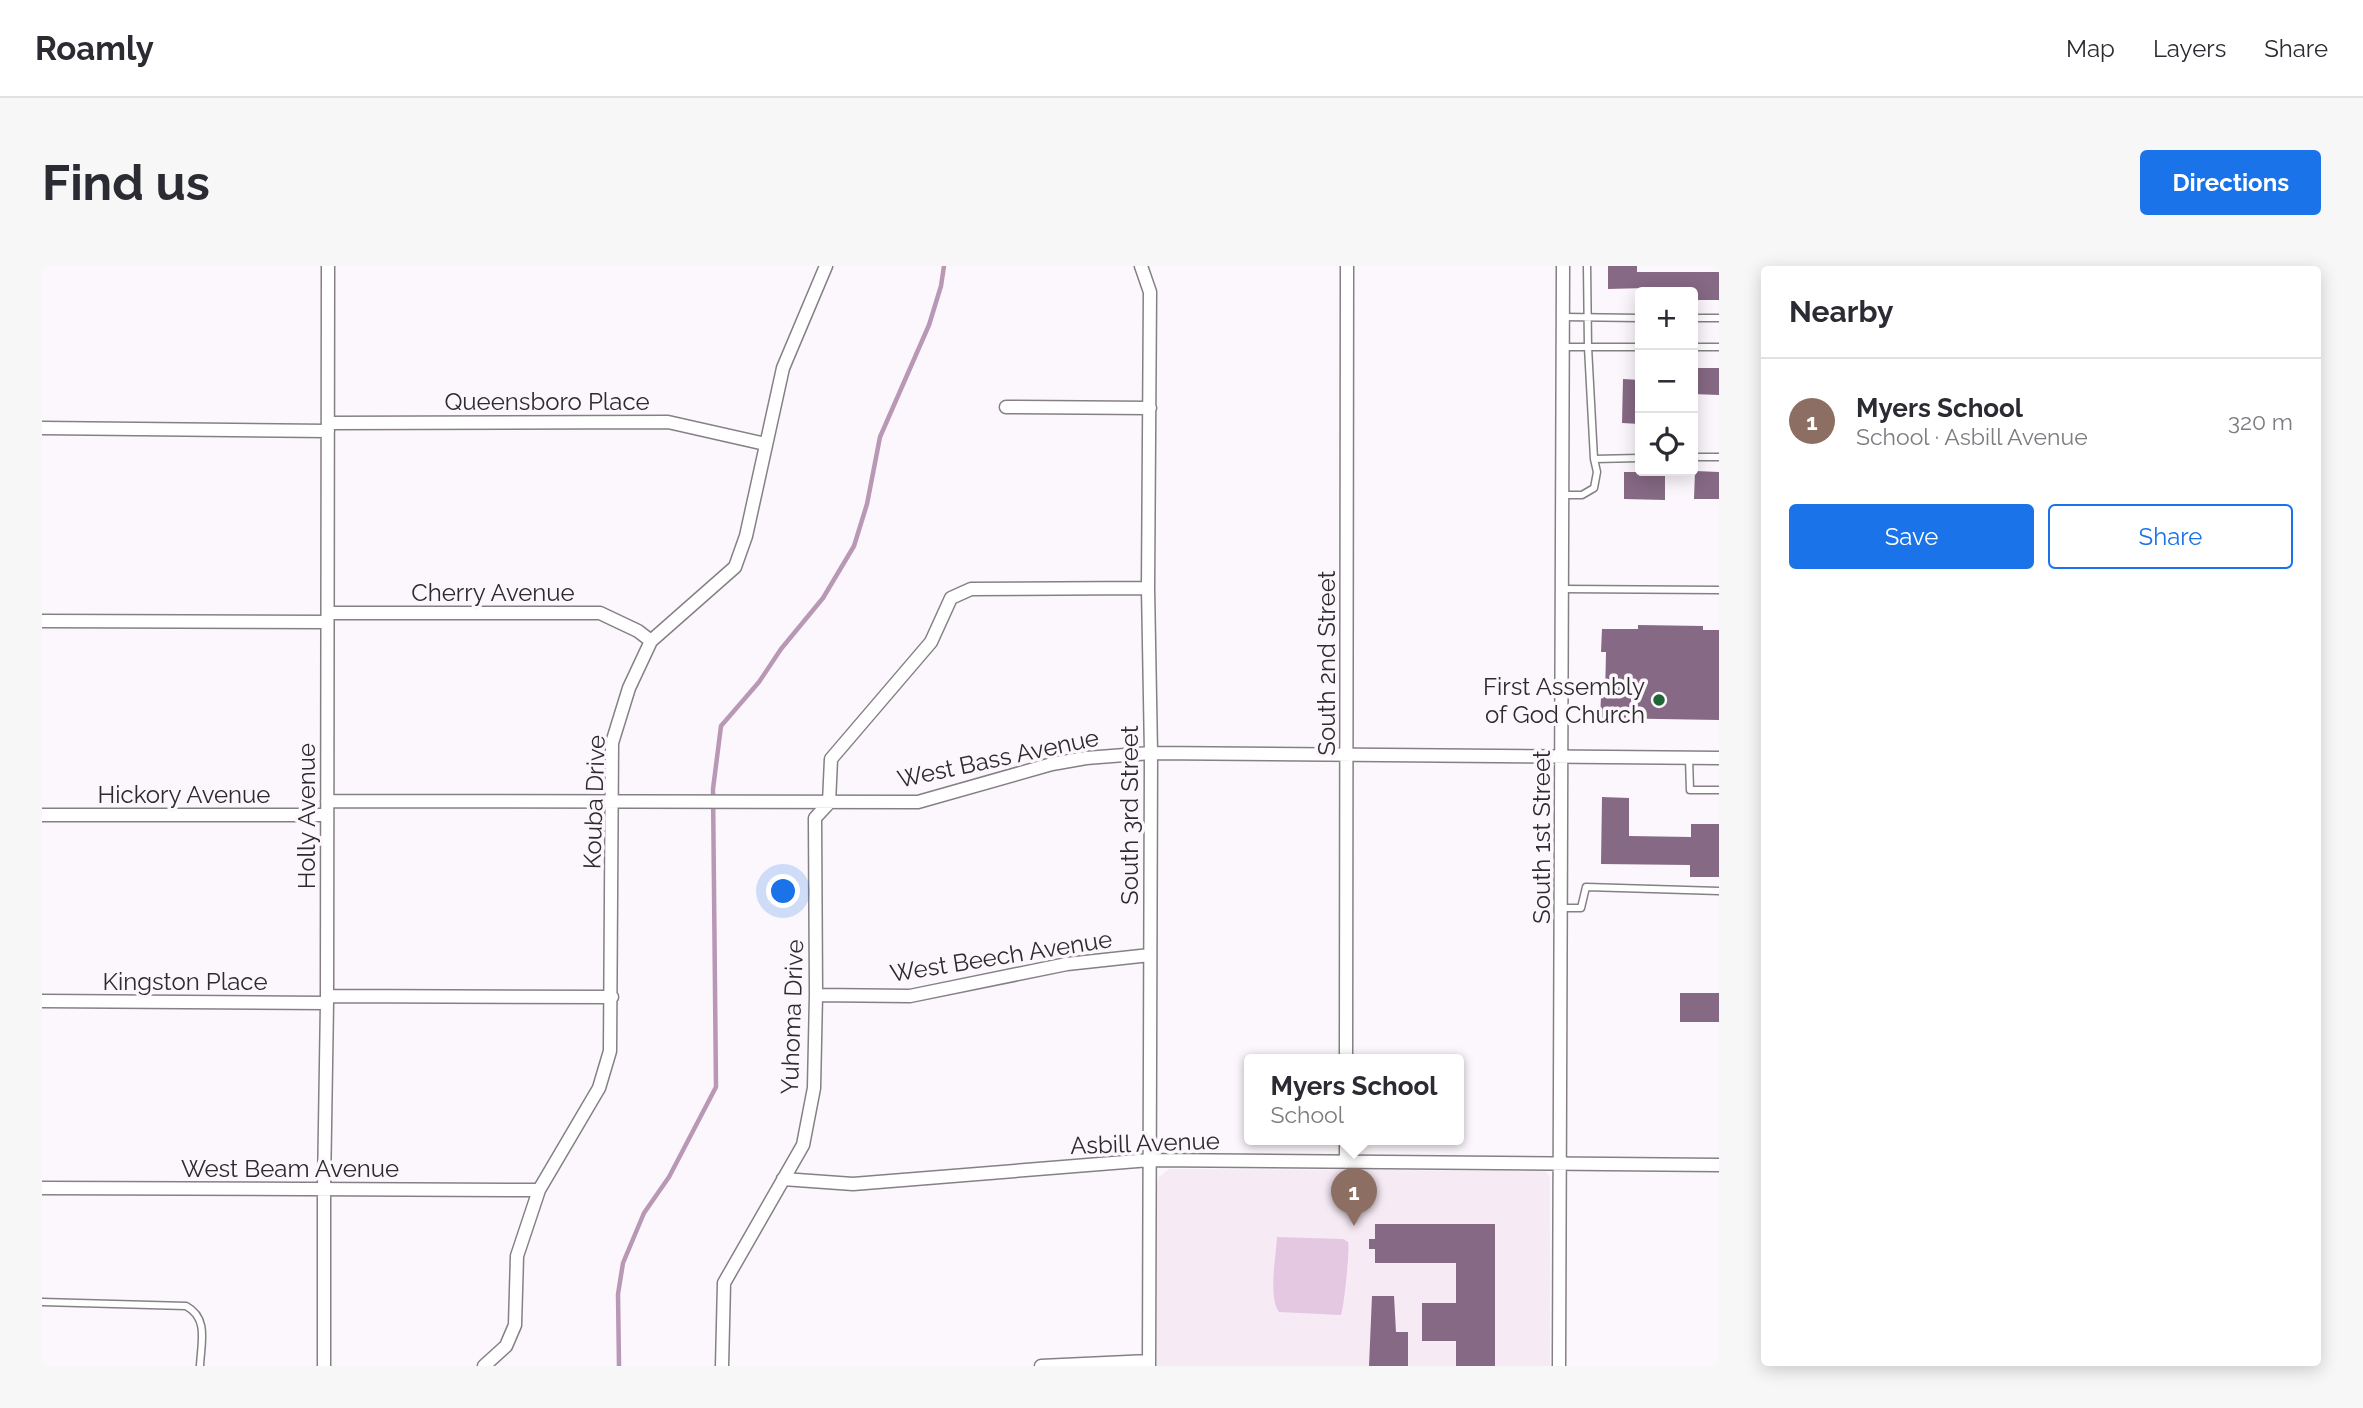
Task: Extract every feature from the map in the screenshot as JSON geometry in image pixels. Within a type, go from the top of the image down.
[{"type":"street","name":"Holly Avenue","points":[[324,1366],[328,266]]},
{"type":"street","name":"Kouba Drive","points":[[484,1366],[506,1346],[515,1325],[517,1256],[539,1190],[599,1088],[610,1051],[612,743],[629,688],[651,641],[735,567],[746,536],[783,368],[826,266]]},
{"type":"street","name":"South 3rd Street","points":[[1141,266],[1150,292],[1147,588],[1151,753],[1149,1364]]},
{"type":"street","name":"South 2nd Street","points":[[1346,1054],[1347,266]]},
{"type":"street","name":"South 1st Street","points":[[1559,1366],[1563,266]]},
{"type":"street","points":[[1006,407],[1150,408]]},
{"type":"street","name":"Queensboro Place","points":[[42,428],[668,422],[765,444]]},
{"type":"street","name":"Yuhoma Drive","points":[[722,1366],[724,1283],[803,1145],[814,1088],[815,818],[829,803],[831,760],[931,642],[951,598],[971,589],[1147,588]]},
{"type":"street","name":"Cherry Avenue","points":[[42,621],[600,614],[638,631],[651,641]]},
{"type":"street","name":"West Bass Avenue","points":[[327,808],[612,802],[918,802],[1052,764],[1086,758],[1151,753],[1719,758]]},
{"type":"street","name":"Hickory Avenue","points":[[42,815],[327,808]]},
{"type":"street","name":"West Beech Avenue","points":[[816,995],[910,996],[1068,964],[1150,955]]},
{"type":"street","name":"Kingston Place","points":[[42,1001],[612,997]]},
{"type":"street","points":[[1346,1145],[1346,1162]]},
{"type":"street","name":"Asbill Avenue","points":[[783,1179],[853,1184],[1150,1160],[1719,1164]]},
{"type":"street","name":"West Beam Avenue","points":[[42,1188],[539,1190]]},
{"type":"street","points":[[1041,1366],[1149,1364]]},
{"type":"lane","points":[[1563,495],[1582,495],[1594,488],[1597,472],[1588,347],[1587,266]]},
{"type":"lane","points":[[1563,317],[1635,318]]},
{"type":"lane","points":[[1698,318],[1719,318]]},
{"type":"lane","points":[[1698,347],[1719,346]]},
{"type":"lane","points":[[1563,347],[1635,347]]},
{"type":"lane","points":[[1698,457],[1719,457]]},
{"type":"lane","points":[[1594,459],[1635,458]]},
{"type":"lane","points":[[1562,589],[1719,590]]},
{"type":"lane","points":[[1689,758],[1690,790],[1719,790]]},
{"type":"lane","points":[[1561,908],[1581,908],[1586,887],[1719,891]]},
{"type":"lane","points":[[42,1302],[186,1306],[196,1311],[201,1320],[201,1366]]},
{"type":"shaded area","points":[[1169,1169],[1545,1171],[1550,1176],[1550,1366],[1157,1366],[1157,1184],[1159,1177]]},
{"type":"shaded area","points":[[1277,1237],[1343,1239],[1348,1242],[1341,1315],[1279,1312],[1273,1287]]},
{"type":"building","points":[[1608,266],[1637,266],[1637,272],[1719,272],[1719,300],[1698,300],[1698,287],[1608,289]]},
{"type":"building","points":[[1698,368],[1719,368],[1719,395],[1698,394]]},
{"type":"building","points":[[1623,379],[1635,380],[1635,424],[1622,423]]},
{"type":"building","points":[[1698,471],[1719,472],[1719,499],[1694,499],[1695,476],[1698,476]]},
{"type":"building","points":[[1624,472],[1635,472],[1635,476],[1665,476],[1665,500],[1624,499]]},
{"type":"building","points":[[1638,625],[1703,626],[1703,630],[1719,630],[1719,720],[1600,718],[1601,697],[1605,697],[1606,652],[1601,652],[1602,629],[1638,629]]},
{"type":"building","points":[[1602,797],[1629,798],[1629,836],[1691,837],[1691,824],[1719,824],[1719,877],[1690,877],[1690,865],[1601,864]]},
{"type":"building","points":[[1680,993],[1719,993],[1719,1022],[1680,1022]]},
{"type":"building","points":[[1375,1224],[1495,1224],[1495,1366],[1456,1366],[1456,1341],[1422,1341],[1422,1303],[1456,1303],[1456,1263],[1375,1263],[1375,1249],[1369,1249],[1369,1239],[1375,1239]]},
{"type":"building","points":[[1372,1296],[1394,1296],[1396,1332],[1408,1332],[1408,1366],[1369,1366]]},
{"type":"waterway","points":[[619,1366],[618,1294],[623,1263],[644,1213],[669,1177],[716,1087],[713,789],[721,726],[759,682],[781,649],[823,598],[854,546],[867,504],[880,437],[929,325],[944,266]]},
{"type":"place","name":"First Assembly of God Church","points":[[1659,700]]},
{"type":"place","name":"Myers School","points":[[1354,1226]]}]
